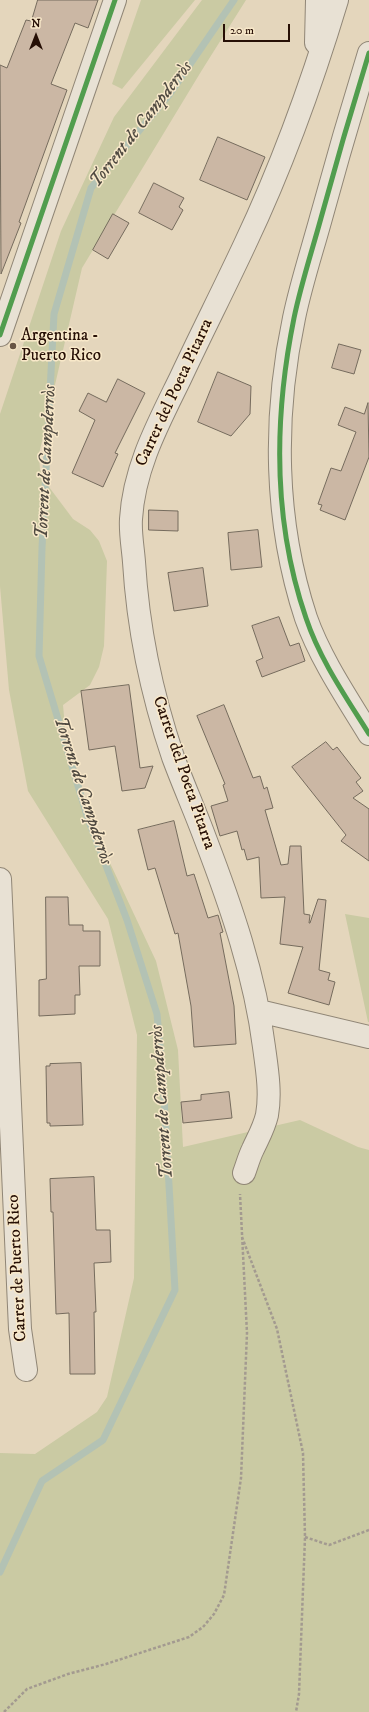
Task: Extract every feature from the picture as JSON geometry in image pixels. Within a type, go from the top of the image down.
[{"type":"street","points":[[0,335],[115,0]]},
{"type":"street","name":"Carrer del Poeta Pitarra","points":[[316,65],[317,0]]},
{"type":"street","name":"Carrer del Poeta Pitarra","points":[[244,1173],[252,1150],[263,1129],[267,1115],[268,1100],[266,1066],[259,1011],[246,956],[229,904],[174,758],[155,700],[134,578],[131,521],[134,491],[142,460],[246,242],[297,121],[337,0]]},
{"type":"street","points":[[369,53],[337,160],[294,317],[286,360],[279,437],[280,484],[288,552],[306,619],[332,674],[369,734]]},
{"type":"street","name":"Carrer de Puerto Rico","points":[[0,879],[20,1329],[26,1370]]},
{"type":"street","points":[[259,1011],[369,1037]]},
{"type":"path","points":[[4,1712],[27,1689],[68,1674],[106,1664],[189,1637],[202,1628],[214,1614],[224,1595],[241,1478],[247,1333],[240,1197],[244,1173]]},
{"type":"path","points":[[242,1235],[279,1336],[303,1453],[305,1537],[299,1694],[296,1712]]},
{"type":"path","points":[[305,1537],[329,1545],[369,1530]]},
{"type":"green space","points":[[141,0],[195,0],[122,89],[112,84]]},
{"type":"green space","points":[[202,0],[246,0],[82,268],[39,454],[40,470],[46,483],[73,519],[90,530],[99,541],[107,561],[104,646],[99,667],[90,685],[63,705],[67,749],[102,846],[156,961],[178,1050],[183,1147],[300,1120],[358,1147],[369,1150],[369,1712],[0,1712],[0,1453],[35,1454],[97,1412],[107,1397],[134,1278],[137,1035],[108,919],[28,791],[9,690],[0,586],[0,414],[61,231],[114,117]]},
{"type":"green space","points":[[345,914],[369,918],[369,1022],[368,1022]]},
{"type":"building","points":[[38,0],[98,0],[88,28],[75,23],[51,84],[67,90],[19,222],[21,223],[1,274],[0,65],[7,68],[26,20],[31,21]]},
{"type":"building","points":[[218,137],[265,157],[247,200],[200,180]]},
{"type":"building","points":[[154,183],[184,198],[179,207],[183,210],[172,230],[139,213]]},
{"type":"building","points":[[113,214],[129,223],[108,259],[93,250]]},
{"type":"building","points":[[339,344],[361,350],[354,374],[332,368]]},
{"type":"building","points":[[218,372],[251,386],[250,414],[231,436],[198,422]]},
{"type":"building","points":[[118,379],[145,393],[115,453],[118,454],[103,487],[72,473],[95,420],[79,411],[88,393],[106,402]]},
{"type":"building","points":[[368,403],[369,457],[345,520],[320,510],[322,505],[318,504],[331,468],[341,471],[356,432],[338,425],[345,407],[364,414]]},
{"type":"building","points":[[149,510],[178,511],[178,531],[149,530]]},
{"type":"building","points":[[258,530],[262,567],[231,570],[228,533]]},
{"type":"building","points":[[203,568],[208,606],[174,611],[168,573]]},
{"type":"building","points":[[279,617],[290,646],[299,643],[305,661],[262,677],[256,661],[263,658],[252,626]]},
{"type":"building","points":[[129,685],[140,768],[153,766],[145,788],[122,791],[115,746],[89,750],[81,691]]},
{"type":"building","points":[[224,705],[253,778],[260,776],[264,789],[267,787],[273,808],[265,810],[281,865],[288,864],[290,846],[301,846],[304,914],[310,915],[309,923],[318,899],[326,900],[319,970],[330,973],[328,980],[335,982],[329,1005],[288,993],[303,947],[280,944],[285,897],[261,898],[259,857],[247,860],[244,849],[242,850],[237,831],[220,836],[211,806],[228,801],[223,785],[225,784],[197,716]]},
{"type":"building","points":[[326,742],[333,750],[337,747],[361,778],[356,782],[363,791],[353,798],[369,809],[369,861],[341,841],[346,835],[292,767]]},
{"type":"building","points":[[174,821],[187,876],[194,874],[208,918],[218,915],[223,932],[220,933],[234,1006],[236,1044],[194,1047],[191,1006],[178,933],[175,934],[155,868],[148,870],[138,830]]},
{"type":"building","points":[[46,897],[68,897],[69,925],[83,925],[83,931],[100,931],[100,966],[79,966],[80,995],[75,995],[75,1014],[39,1016],[39,980],[46,979]]},
{"type":"building","points":[[81,1063],[83,1125],[50,1126],[50,1123],[47,1123],[46,1066],[50,1066],[50,1064]]},
{"type":"building","points":[[229,1092],[232,1118],[183,1123],[181,1102],[201,1100],[201,1095]]},
{"type":"building","points":[[94,1177],[96,1230],[110,1230],[111,1262],[94,1263],[96,1312],[94,1312],[95,1374],[70,1374],[69,1313],[56,1314],[53,1212],[51,1212],[50,1179]]},
{"type":"waterway","name":"Torrent de Campderròs","points":[[0,1572],[42,1481],[103,1440],[175,1290],[163,1080],[157,1014],[127,920],[88,819],[39,656],[42,548],[54,314],[91,188],[169,95],[234,0]]},
{"type":"transit line","points":[[0,335],[115,0]]},
{"type":"transit line","points":[[369,53],[332,177],[294,318],[287,355],[280,431],[282,507],[287,545],[295,582],[306,618],[319,649],[369,734]]},
{"type":"place","name":"Argentina - Puerto Rico","points":[[13,346]]}]
